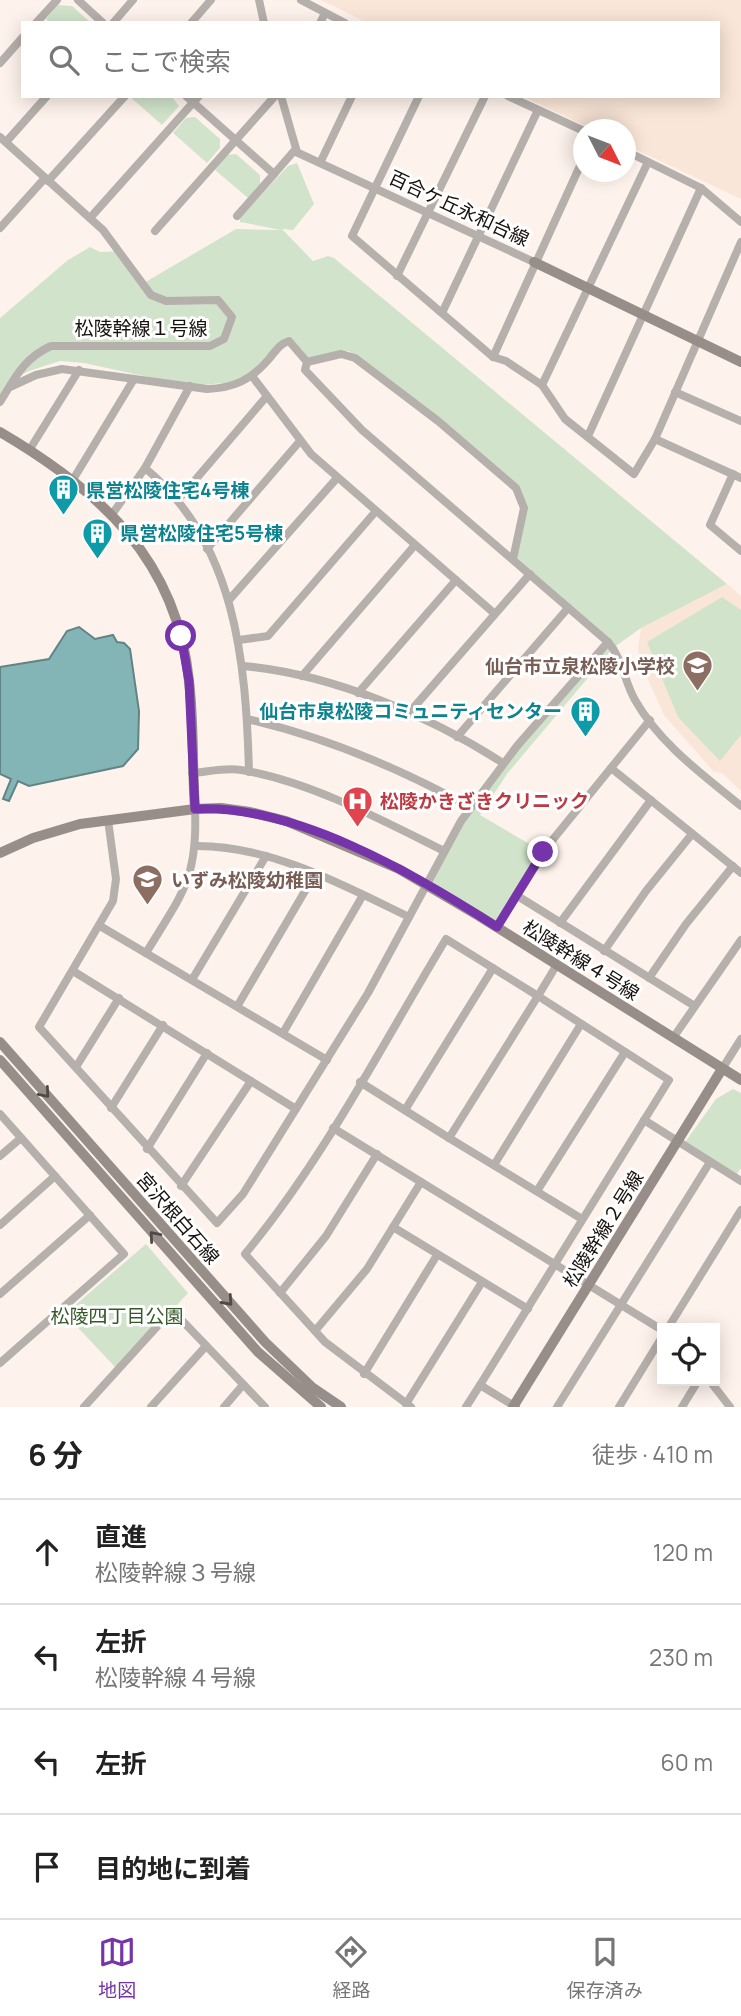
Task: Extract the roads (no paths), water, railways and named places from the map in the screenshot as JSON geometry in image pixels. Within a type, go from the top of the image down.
[{"type":"street","points":[[38,21],[57,0]]},
{"type":"street","points":[[78,0],[101,21]]},
{"type":"street","points":[[115,21],[133,0]]},
{"type":"street","points":[[193,21],[211,0]]},
{"type":"street","points":[[259,0],[264,21]]},
{"type":"street","points":[[301,0],[341,21]]},
{"type":"street","points":[[321,21],[325,13]]},
{"type":"street","points":[[0,63],[21,39]]},
{"type":"street","points":[[3,140],[45,98]]},
{"type":"street","points":[[0,228],[123,98]]},
{"type":"street","points":[[90,218],[192,98],[274,174]]},
{"type":"street","points":[[155,232],[236,140],[280,98]]},
{"type":"street","points":[[237,216],[294,151],[297,152],[281,98]]},
{"type":"street","points":[[320,163],[351,98]]},
{"type":"street","points":[[418,98],[352,236],[493,357],[506,361],[542,385],[565,419],[634,474],[655,439],[741,242]]},
{"type":"street","points":[[397,276],[484,98]]},
{"type":"street","points":[[512,98],[573,126]]},
{"type":"street","points":[[442,313],[480,238],[538,110]]},
{"type":"street","name":"松陵幹線１号線","points":[[0,402],[20,367],[32,355],[51,346],[210,346],[218,344],[229,333],[232,317],[218,300],[166,300],[151,295],[121,251],[90,218],[3,140]]},
{"type":"street","name":"百合ケ丘永和台線","points":[[297,152],[741,362]]},
{"type":"street","points":[[636,156],[701,188],[741,222]]},
{"type":"street","points":[[542,385],[648,162]]},
{"type":"street","points":[[493,357],[573,178]]},
{"type":"street","points":[[589,436],[701,188]]},
{"type":"street","points":[[10,387],[36,375],[62,369],[227,389],[252,376],[282,343],[289,341],[307,362]]},
{"type":"street","points":[[307,362],[341,354],[355,358],[438,421],[516,488],[524,508],[513,559]]},
{"type":"street","points":[[307,362],[305,370],[362,430],[608,642],[617,652],[635,699],[650,720],[685,760],[741,806]]},
{"type":"street","points":[[30,449],[79,370]]},
{"type":"street","points":[[252,376],[300,441],[337,478],[495,614]]},
{"type":"street","points":[[74,478],[134,379]]},
{"type":"street","points":[[113,513],[145,468],[190,386]]},
{"type":"street","points":[[675,392],[741,421]]},
{"type":"street","points":[[178,500],[267,396]]},
{"type":"street","points":[[0,432],[74,478],[113,513],[156,575],[181,636],[189,681],[197,846],[187,884],[146,953]]},
{"type":"street","points":[[655,439],[737,476],[710,525],[741,551]]},
{"type":"street","points":[[207,549],[300,441]]},
{"type":"street","points":[[145,468],[171,490],[178,500],[207,549],[229,600],[243,666],[249,772]]},
{"type":"street","points":[[229,600],[337,478]]},
{"type":"street","points":[[239,640],[268,636],[376,511]]},
{"type":"street","points":[[302,676],[415,545]]},
{"type":"street","points":[[408,714],[530,575]]},
{"type":"street","points":[[358,693],[456,580]]},
{"type":"street","points":[[457,737],[568,608]]},
{"type":"street","points":[[108,820],[116,890],[100,926],[39,1027],[217,1223],[243,1194],[327,1060],[470,807],[503,763],[608,642]]},
{"type":"street","points":[[243,666],[273,668],[358,693],[457,737],[503,763]]},
{"type":"street","points":[[247,719],[334,745],[439,789],[470,807]]},
{"type":"street","points":[[497,927],[550,843],[650,720]]},
{"type":"street","points":[[611,768],[741,873]]},
{"type":"street","points":[[192,773],[239,769],[249,772],[362,811],[444,851]]},
{"type":"street","points":[[560,923],[651,800]]},
{"type":"street","name":"松陵幹線４号線","points":[[0,853],[61,828],[195,809],[221,808],[286,821],[357,850],[427,886],[741,1080]]},
{"type":"street","points":[[604,951],[646,891],[692,834]]},
{"type":"street","points":[[197,846],[223,846],[266,856],[315,874],[409,917]]},
{"type":"street","points":[[193,978],[266,856]]},
{"type":"street","points":[[649,978],[686,923],[733,866]]},
{"type":"street","points":[[238,1005],[315,874]]},
{"type":"street","points":[[283,1033],[363,895]]},
{"type":"street","points":[[516,895],[693,1005]]},
{"type":"street","points":[[100,926],[193,978],[327,1060]]},
{"type":"street","points":[[466,1407],[668,1080],[446,939],[333,1128],[273,1220],[245,1254],[315,1331],[364,1374],[409,1405],[482,1282]]},
{"type":"street","points":[[673,1038],[693,1005],[741,940]]},
{"type":"street","points":[[450,1138],[556,966]]},
{"type":"street","points":[[405,1110],[493,968]]},
{"type":"street","points":[[73,971],[163,1024],[296,1109]]},
{"type":"street","points":[[76,1067],[119,998]]},
{"type":"street","points":[[111,1108],[163,1024]]},
{"type":"street","points":[[494,1165],[581,1024]]},
{"type":"street","points":[[722,1069],[741,1039]]},
{"type":"street","name":"宮沢根白石線","points":[[0,1042],[265,1342],[313,1388],[341,1407]]},
{"type":"street","points":[[537,1191],[625,1052]]},
{"type":"street","points":[[147,1149],[207,1053]]},
{"type":"street","points":[[0,1060],[258,1352],[321,1407]]},
{"type":"street","name":"松陵幹線２号線","points":[[514,1406],[722,1069]]},
{"type":"street","points":[[181,1186],[251,1081]]},
{"type":"street","points":[[360,1082],[582,1219]]},
{"type":"street","points":[[0,1114],[124,1254],[0,1363]]},
{"type":"street","points":[[644,1120],[741,1181]]},
{"type":"street","points":[[333,1128],[657,1327]]},
{"type":"street","points":[[0,1156],[21,1138]]},
{"type":"street","points":[[280,1293],[326,1236],[377,1154]]},
{"type":"street","points":[[557,1407],[710,1162]]},
{"type":"street","points":[[0,1225],[55,1176]]},
{"type":"street","points":[[315,1331],[367,1269],[421,1181]]},
{"type":"street","points":[[670,1323],[741,1210]]},
{"type":"street","points":[[0,1294],[90,1215]]},
{"type":"street","points":[[394,1227],[528,1309]]},
{"type":"street","points":[[364,1374],[437,1255]]},
{"type":"street","points":[[83,1407],[172,1310],[265,1407]]},
{"type":"street","points":[[619,1407],[657,1345]]},
{"type":"street","points":[[151,1407],[206,1346]]},
{"type":"street","points":[[480,1385],[514,1406]]},
{"type":"street","points":[[224,1407],[242,1386]]},
{"type":"street","points":[[682,1407],[695,1386]]},
{"type":"street","points":[[714,1386],[730,1407]]},
{"type":"water","points":[[79,627],[95,639],[113,635],[117,642],[124,643],[130,649],[139,711],[138,749],[123,766],[29,786],[18,781],[9,801],[3,799],[11,779],[0,774],[0,667],[49,659],[67,631]]},
{"type":"place","name":"県営松陵住宅4号棟","points":[[63,517]]},
{"type":"place","name":"県営松陵住宅5号棟","points":[[97,560]]},
{"type":"place","name":"仙台市立泉松陵小学校","points":[[698,693]]},
{"type":"place","name":"仙台市泉松陵コミュニティセンター","points":[[585,738]]},
{"type":"place","name":"松陵かきざきクリニック","points":[[357,828]]},
{"type":"place","name":"いずみ松陵幼稚園","points":[[148,907]]},
{"type":"park label","name":"松陵四丁目公園","points":[[117,1316]]}]
